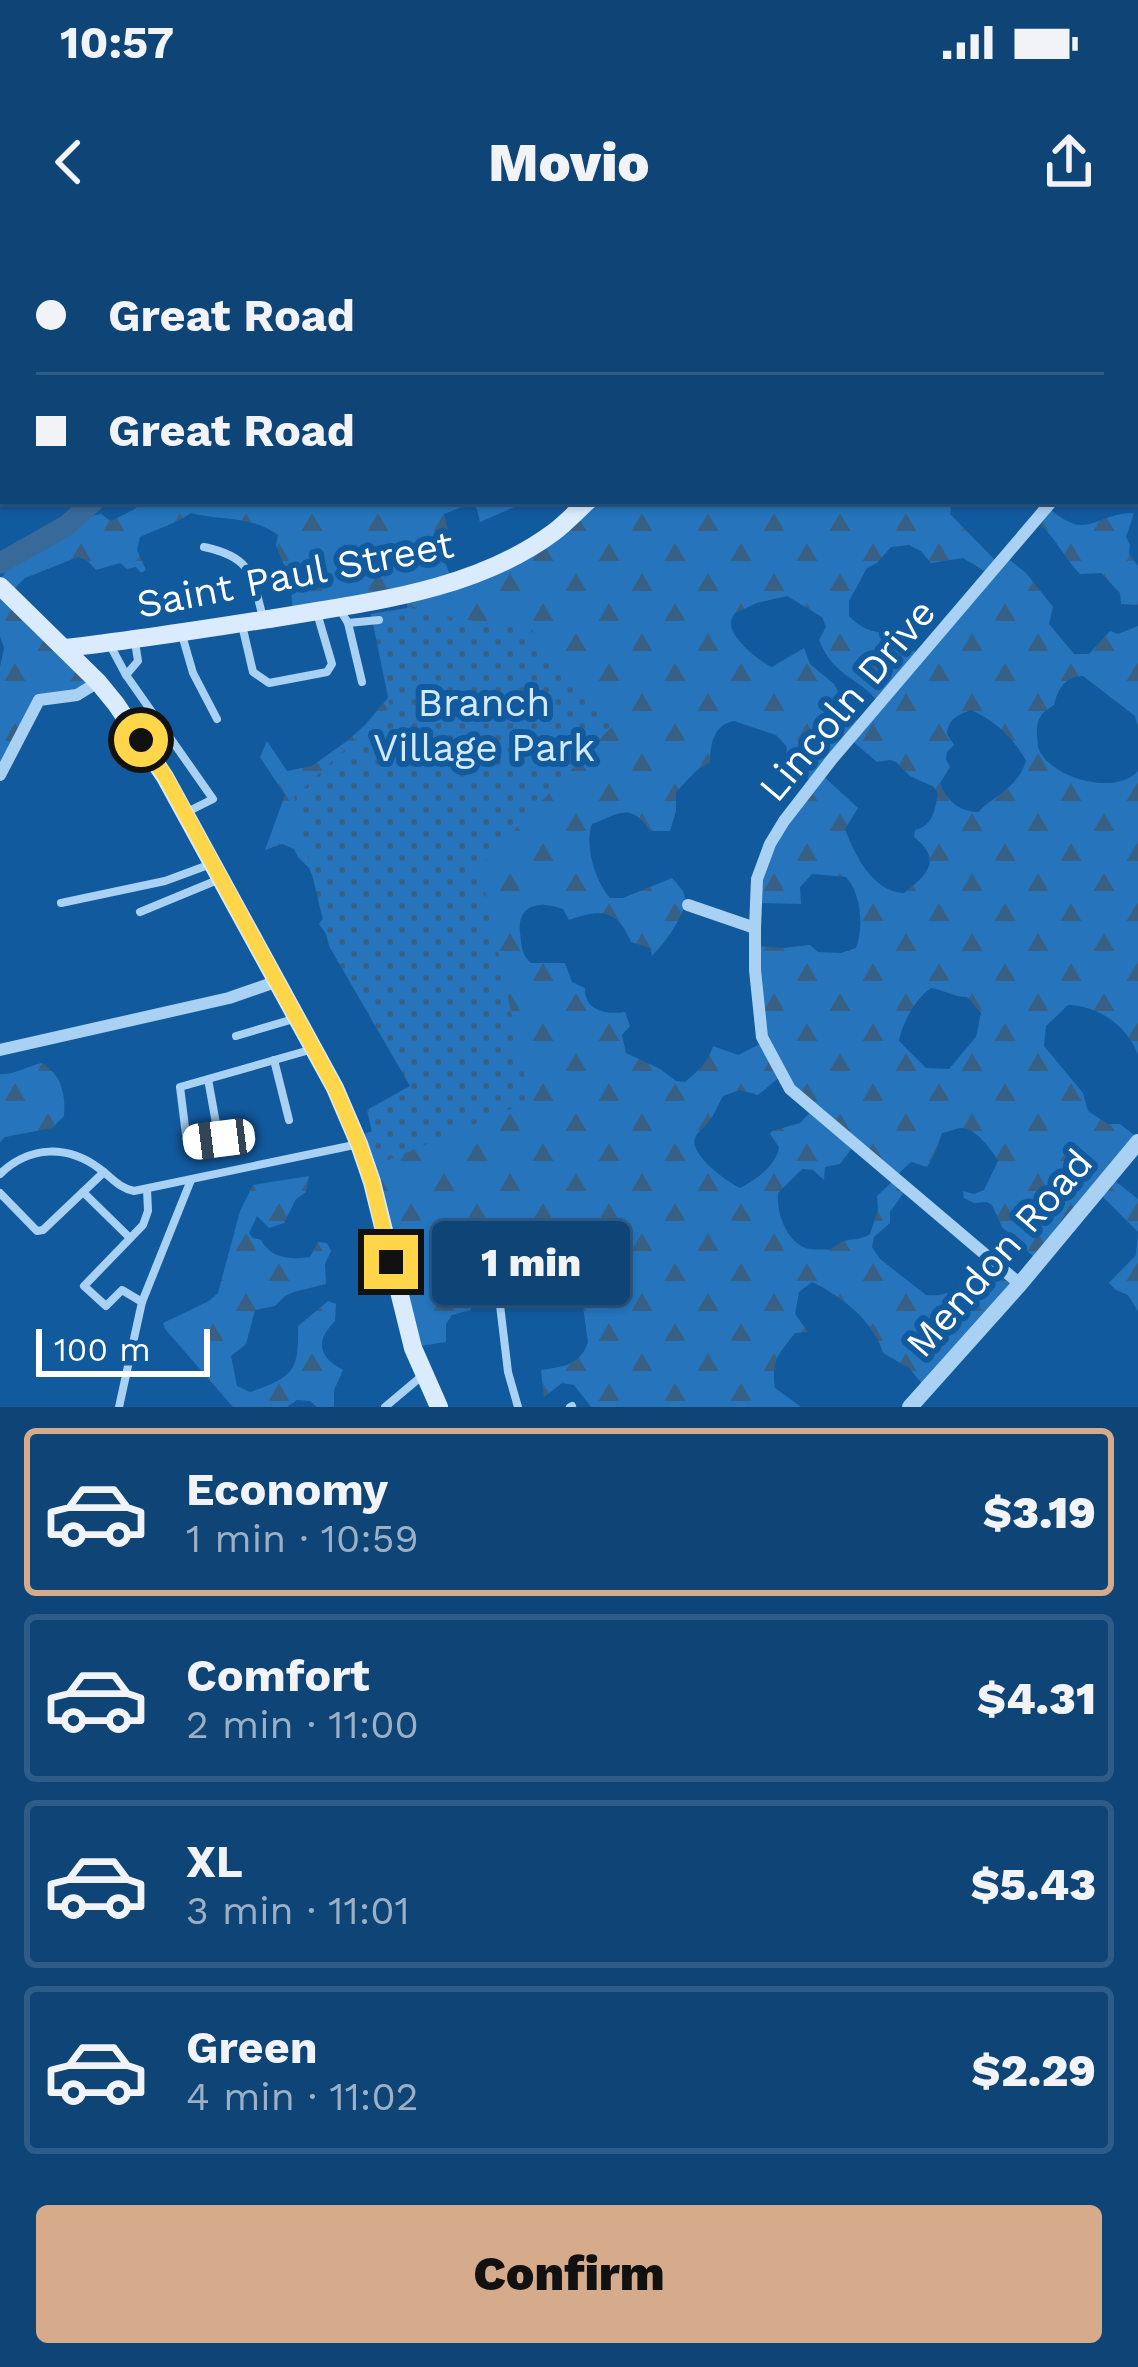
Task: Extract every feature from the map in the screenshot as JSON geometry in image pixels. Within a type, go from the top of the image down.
[{"type":"main road","name":"Saint Paul Street","points":[[66,648],[316,611],[343,615],[424,591],[523,552],[585,504]]},
{"type":"main road","points":[[3,589],[98,682],[140,738],[278,981],[359,1144],[413,1348],[439,1407]]},
{"type":"street","name":"Lincoln Drive","points":[[1020,1284],[790,1089],[762,1037],[755,928],[757,879],[784,820],[1049,504]]},
{"type":"street","points":[[0,775],[39,700],[77,695],[98,682]]},
{"type":"street","points":[[688,905],[755,928]]},
{"type":"street","points":[[0,1050],[229,998],[278,981]]},
{"type":"street","name":"Mendon Road","points":[[922,1403],[1138,1142]]},
{"type":"lane","points":[[204,548],[240,560],[263,620]]},
{"type":"lane","points":[[242,623],[253,672],[269,683],[327,672],[332,664],[316,611]]},
{"type":"lane","points":[[362,682],[343,615],[379,620]]},
{"type":"lane","points":[[182,633],[193,673],[217,719]]},
{"type":"lane","points":[[126,675],[138,661],[135,641]]},
{"type":"lane","points":[[109,643],[126,675],[213,799],[185,814]]},
{"type":"lane","points":[[140,738],[161,725]]},
{"type":"lane","points":[[61,903],[217,871]]},
{"type":"lane","points":[[140,912],[217,871]]},
{"type":"lane","points":[[236,1036],[297,1018]]},
{"type":"lane","points":[[208,1079],[219,1139],[187,1143],[180,1087],[274,1060],[314,1049]]},
{"type":"lane","points":[[274,1060],[289,1120]]},
{"type":"lane","points":[[0,1174],[30,1153],[55,1151],[80,1155],[122,1188],[134,1191],[359,1144]]},
{"type":"lane","points":[[0,1193],[37,1231],[43,1230],[104,1172]]},
{"type":"lane","points":[[119,1407],[142,1302],[191,1179]]},
{"type":"lane","points":[[142,1302],[122,1290],[106,1306],[85,1286],[143,1226],[147,1188]]},
{"type":"lane","points":[[83,1192],[130,1238]]},
{"type":"lane","points":[[518,1407],[508,1372],[494,1255],[536,1245]]},
{"type":"lane","points":[[385,1407],[424,1375]]},
{"type":"green space","points":[[139,504],[469,504],[444,514],[448,530],[441,536],[441,552],[452,580],[499,562],[572,514],[564,504],[952,504],[950,514],[997,562],[1006,557],[1026,573],[1053,607],[1049,624],[1074,654],[1089,654],[1110,631],[1118,634],[1138,626],[1138,728],[1135,716],[1083,676],[1063,685],[1037,730],[1042,755],[1074,777],[1117,782],[1138,771],[1138,1055],[1119,1026],[1079,1006],[1068,1005],[1046,1026],[1044,1046],[1083,1093],[1088,1111],[1108,1124],[1120,1124],[1138,1138],[1110,1177],[1138,1199],[1138,1232],[1098,1192],[1038,1261],[1002,1227],[992,1205],[964,1198],[963,1191],[984,1190],[998,1161],[978,1136],[961,1128],[942,1133],[927,1167],[911,1162],[898,1174],[907,1188],[872,1247],[880,1259],[926,1295],[954,1290],[986,1256],[1017,1279],[924,1386],[909,1368],[883,1353],[872,1330],[855,1311],[812,1282],[799,1292],[795,1314],[808,1332],[795,1333],[774,1371],[775,1388],[801,1407],[591,1407],[574,1385],[562,1383],[544,1397],[541,1370],[576,1360],[588,1342],[572,1231],[562,1220],[492,1219],[476,1225],[468,1256],[471,1310],[452,1315],[446,1324],[446,1342],[414,1347],[354,1138],[380,1128],[433,1086],[319,924],[327,913],[309,868],[294,849],[282,844],[265,850],[285,795],[260,757],[267,741],[287,771],[312,766],[365,725],[397,687],[408,611],[405,594],[293,612],[290,579],[276,546],[278,535],[247,521],[191,513],[140,537],[137,550],[146,570],[141,573],[120,563],[96,570],[78,557],[25,578],[7,596],[92,679],[82,692],[42,699],[0,775],[4,648],[0,581],[15,556],[72,520],[101,514],[111,521]],"holes":[[[909,545],[931,563],[963,558],[989,574],[919,656],[899,632],[871,631],[849,616],[849,601],[867,568],[891,547]],[[787,596],[822,617],[826,627],[819,640],[825,653],[880,704],[860,723],[844,708],[834,684],[810,664],[804,648],[772,667],[753,655],[731,623],[735,613]],[[971,710],[995,724],[1026,761],[1012,784],[978,812],[954,804],[940,783],[950,767],[947,752],[954,745],[948,729],[952,721]],[[734,721],[776,735],[787,747],[785,764],[812,781],[758,878],[758,903],[801,904],[800,887],[812,874],[846,877],[858,901],[860,930],[856,948],[841,953],[818,952],[810,945],[757,946],[764,1042],[738,1055],[713,1046],[694,1074],[685,1082],[676,1081],[626,1053],[622,1035],[630,1026],[625,1012],[604,1012],[592,1006],[585,988],[572,982],[565,963],[531,963],[522,950],[520,923],[526,910],[538,905],[563,909],[569,920],[606,914],[620,923],[631,942],[650,948],[652,956],[680,918],[683,892],[672,878],[623,898],[610,898],[592,863],[592,824],[624,812],[637,816],[650,831],[670,831],[676,792],[710,762],[718,731]],[[851,740],[877,762],[896,762],[910,776],[934,787],[938,794],[932,816],[915,830],[914,837],[928,852],[929,866],[904,893],[883,886],[859,860],[845,829],[858,808],[821,774]],[[931,988],[967,997],[981,1013],[976,1037],[949,1069],[926,1068],[899,1041],[906,1019]],[[781,1076],[814,1108],[800,1123],[772,1131],[779,1147],[774,1160],[740,1188],[710,1167],[698,1152],[696,1136],[723,1096],[740,1090],[758,1095]],[[855,1144],[894,1180],[877,1196],[870,1234],[830,1250],[802,1246],[785,1227],[778,1193],[802,1169],[813,1170],[824,1180],[825,1167],[840,1164]]]},
{"type":"green space","points":[[473,504],[521,504],[480,522]]},
{"type":"green space","points":[[1038,504],[1051,504],[1049,508],[1062,518],[1082,525],[1134,513],[1126,537],[1129,554],[1138,566],[1138,605],[1121,604],[1120,593],[1101,573],[1080,574],[1036,521],[1043,508]]},
{"type":"green space","name":"Branch Village Park","points":[[419,606],[422,613],[531,629],[615,723],[480,867],[530,1101],[379,1164],[367,1110],[410,1086],[329,946],[294,797],[390,707],[371,614]]},
{"type":"green space","points":[[42,1063],[61,1085],[64,1116],[52,1128],[0,1142],[0,1074]]},
{"type":"green space","points":[[309,1176],[306,1192],[296,1199],[284,1223],[269,1228],[257,1216],[249,1233],[271,1252],[287,1258],[310,1257],[318,1242],[327,1243],[331,1251],[325,1264],[326,1284],[255,1310],[246,1344],[231,1356],[237,1386],[250,1392],[276,1382],[295,1363],[298,1326],[328,1301],[336,1304],[335,1321],[322,1342],[328,1360],[343,1370],[334,1390],[334,1407],[297,1400],[287,1407],[233,1407],[163,1323],[218,1293],[240,1211],[253,1185]]},
{"type":"green space","points":[[1138,1232],[1138,1311],[1128,1295],[1109,1283],[1136,1255]]},
{"type":"waterway","points":[[0,563],[66,526],[91,504]]},
{"type":"route","points":[[141,740],[335,1088],[372,1182],[391,1262]]}]
